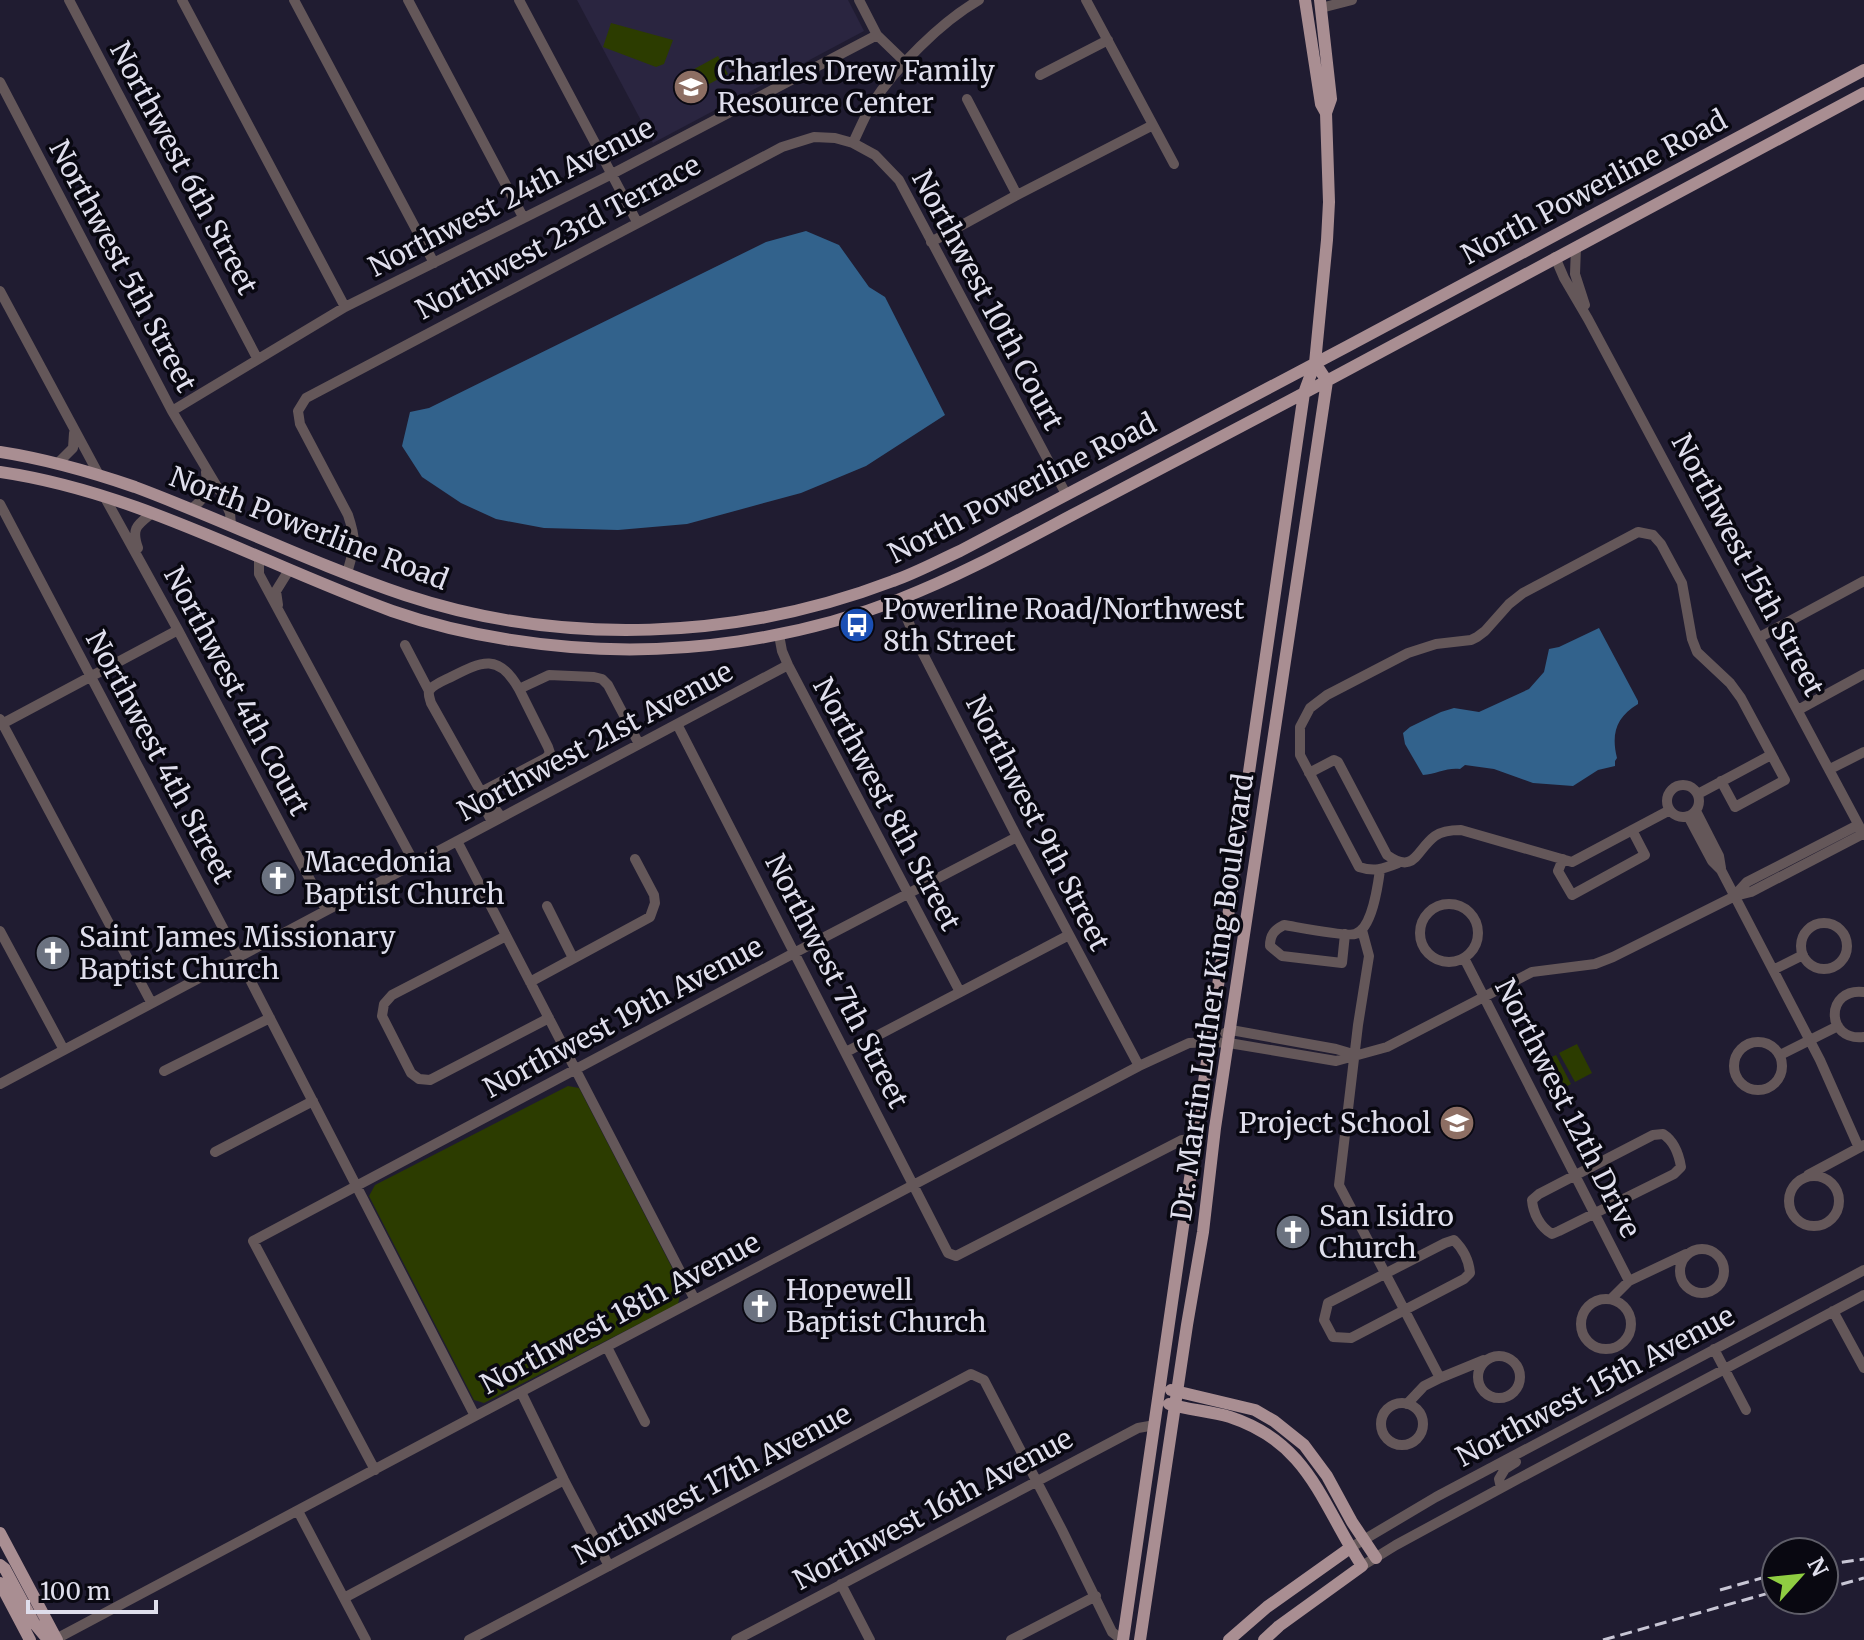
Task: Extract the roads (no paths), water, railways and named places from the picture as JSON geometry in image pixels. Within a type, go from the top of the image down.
[{"type":"main road","name":"Dr. Martin Luther King Boulevard","points":[[1305,0],[1321,104],[1326,113]]},
{"type":"main road","name":"Dr. Martin Luther King Boulevard","points":[[1122,1640],[1304,393],[1315,363],[1327,240],[1326,113],[1331,99],[1321,4]]},
{"type":"main road","name":"North Powerline Road","points":[[0,452],[99,475],[347,573],[462,611],[572,628],[635,630],[689,628],[778,615],[895,581],[960,551],[1864,70]]},
{"type":"main road","name":"North Powerline Road","points":[[0,470],[104,496],[397,613],[467,632],[572,647],[637,649],[689,647],[779,635],[899,600],[969,569],[1864,93]]},
{"type":"main road","points":[[1555,257],[1563,242],[1588,218]]},
{"type":"main road","points":[[1524,274],[1541,252],[1542,243]]},
{"type":"main road","points":[[1315,363],[1327,381]]},
{"type":"main road","name":"Dr. Martin Luther King Boulevard","points":[[1140,1640],[1327,381]]},
{"type":"main road","points":[[0,470],[20,460],[34,459]]},
{"type":"main road","points":[[1035,534],[1051,518],[1066,494]]},
{"type":"main road","points":[[198,532],[216,531],[231,525]]},
{"type":"main road","points":[[259,558],[274,552],[294,551]]},
{"type":"main road","points":[[779,635],[781,626],[802,608]]},
{"type":"main road","points":[[758,638],[778,615]]},
{"type":"main road","points":[[519,641],[535,634],[545,624]]},
{"type":"main road","points":[[547,644],[554,636],[572,628]]},
{"type":"main road","points":[[1159,1395],[1177,1391],[1255,1410],[1274,1421],[1304,1445],[1327,1476],[1376,1558]]},
{"type":"main road","points":[[1159,1395],[1175,1406],[1231,1417],[1267,1433],[1294,1455],[1315,1483],[1362,1566],[1264,1640]]},
{"type":"main road","points":[[1155,1425],[1163,1429],[1169,1441]]},
{"type":"main road","points":[[0,1533],[56,1640]]},
{"type":"main road","points":[[1229,1640],[1267,1607],[1350,1548]]},
{"type":"main road","points":[[0,1565],[34,1623],[44,1635],[56,1640]]},
{"type":"main road","points":[[0,1583],[30,1640]]},
{"type":"street","name":"Northwest 6th Street","points":[[69,0],[257,358]]},
{"type":"street","points":[[182,0],[345,307]]},
{"type":"street","points":[[294,0],[434,263]]},
{"type":"street","points":[[408,0],[523,217]]},
{"type":"street","points":[[519,0],[637,222]]},
{"type":"street","points":[[859,0],[877,35],[905,62]]},
{"type":"street","points":[[1086,0],[1174,164]]},
{"type":"street","points":[[1321,4],[1352,0]]},
{"type":"street","points":[[853,143],[872,104],[905,62],[975,1]]},
{"type":"street","name":"Northwest 24th Avenue","points":[[172,411],[345,307],[612,174],[877,35]]},
{"type":"street","points":[[1040,75],[1108,40]]},
{"type":"street","name":"Northwest 5th Street","points":[[0,82],[172,411],[222,495],[230,513],[231,525]]},
{"type":"street","points":[[967,99],[1017,195]]},
{"type":"street","points":[[931,242],[1153,125]]},
{"type":"street","name":"Northwest 23rd Terrace","points":[[347,573],[355,544],[353,529],[300,424],[298,411],[306,398],[782,147],[814,137],[853,143]]},
{"type":"street","name":"Northwest 10th Court","points":[[853,143],[875,155],[899,180],[1066,494]]},
{"type":"street","name":"Northwest 15th Street","points":[[1576,247],[1575,274],[1588,319]]},
{"type":"street","name":"Northwest 15th Street","points":[[1555,257],[1862,831]]},
{"type":"street","points":[[0,291],[99,475]]},
{"type":"street","points":[[57,464],[73,448],[75,431]]},
{"type":"street","points":[[191,509],[205,498],[208,489],[206,470]]},
{"type":"street","name":"Northwest 4th Court","points":[[104,496],[326,910]]},
{"type":"street","name":"Northwest 4th Street","points":[[0,504],[475,1416]]},
{"type":"street","points":[[140,561],[135,529],[152,513]]},
{"type":"street","points":[[1670,810],[1572,862],[1454,830],[1434,837],[1410,862],[1370,870],[1359,867],[1300,755],[1300,727],[1310,708],[1318,702],[1408,653],[1436,644],[1477,637],[1523,593],[1638,532],[1645,532],[1661,544],[1682,583],[1697,652],[1730,683],[1741,698],[1785,780],[1735,807],[1721,781]]},
{"type":"street","points":[[259,558],[259,574],[415,864]]},
{"type":"street","points":[[278,611],[276,591],[289,570]]},
{"type":"street","points":[[1760,637],[1864,581]]},
{"type":"street","name":"Northwest 9th Street","points":[[899,600],[918,644],[1017,837],[1139,1066]]},
{"type":"street","points":[[151,1002],[1,722],[178,630]]},
{"type":"street","name":"Northwest 8th Street","points":[[779,635],[788,665],[960,992]]},
{"type":"street","points":[[405,645],[429,691],[431,703],[481,792],[482,803],[497,820]]},
{"type":"street","points":[[429,691],[482,663],[505,669],[519,689],[550,753],[481,792]]},
{"type":"street","name":"Northwest 21st Avenue","points":[[0,1084],[788,665]]},
{"type":"street","points":[[1798,710],[1864,674]]},
{"type":"street","points":[[519,689],[549,675],[602,679],[639,744]]},
{"type":"street","name":"Northwest 7th Street","points":[[677,724],[948,1253],[956,1256],[1182,1140],[1196,1139]]},
{"type":"street","points":[[1830,769],[1864,752]]},
{"type":"street","points":[[1698,794],[1771,755]]},
{"type":"street","points":[[1309,773],[1334,760],[1338,762],[1387,855],[1398,863]]},
{"type":"street","points":[[1686,784],[1698,794],[1700,801],[1692,814],[1679,816],[1670,810],[1668,796],[1675,787],[1686,784]]},
{"type":"street","points":[[1692,814],[1719,856],[1721,870],[1810,1040],[1861,1147],[1803,1178],[1791,1191],[1790,1208],[1800,1222],[1817,1226],[1825,1224],[1832,1218],[1839,1203],[1838,1194],[1834,1186],[1820,1176],[1803,1178]]},
{"type":"street","points":[[1563,859],[1558,871],[1572,895],[1645,855],[1632,830]]},
{"type":"street","points":[[1355,1055],[1387,1047],[1532,972],[1595,964],[1613,957],[1735,896],[1747,882],[1862,831]]},
{"type":"street","name":"Northwest 19th Avenue","points":[[375,1470],[253,1241],[1017,837]]},
{"type":"street","points":[[457,841],[695,1300]]},
{"type":"street","points":[[530,982],[650,917],[655,903],[654,895],[635,859]]},
{"type":"street","points":[[1345,934],[1342,963],[1282,956],[1270,946],[1272,933],[1284,925],[1353,935],[1362,930],[1376,898],[1380,870]]},
{"type":"street","points":[[1452,903],[1469,911],[1474,918],[1478,926],[1476,944],[1464,958],[1444,962],[1435,959],[1421,944],[1421,923],[1433,908],[1452,903]]},
{"type":"street","points":[[547,906],[573,958]]},
{"type":"street","points":[[1814,924],[1837,926],[1847,938],[1846,955],[1836,967],[1819,969],[1803,955],[1803,936],[1814,924]]},
{"type":"street","points":[[1362,930],[1369,956],[1339,1185],[1440,1378]]},
{"type":"street","points":[[0,931],[64,1050]]},
{"type":"street","points":[[846,1052],[1069,935]]},
{"type":"street","points":[[506,936],[392,995],[384,1004],[382,1016],[411,1073],[419,1079],[430,1080],[549,1018]]},
{"type":"street","points":[[1773,970],[1803,955]]},
{"type":"street","name":"Northwest 12th Drive","points":[[1464,958],[1629,1281]]},
{"type":"street","points":[[1864,992],[1852,991],[1840,998],[1834,1013],[1838,1026],[1845,1034],[1853,1038],[1864,1037]]},
{"type":"street","points":[[164,1071],[270,1018]]},
{"type":"street","points":[[1780,1055],[1838,1026]]},
{"type":"street","name":"Northwest 18th Avenue","points":[[56,1640],[1139,1066],[1189,1043],[1211,1042],[1230,1036],[1336,1049],[1355,1055]]},
{"type":"street","points":[[1763,1042],[1771,1045],[1780,1055],[1783,1067],[1781,1076],[1769,1088],[1753,1090],[1739,1081],[1733,1065],[1735,1056],[1746,1044],[1763,1042]]},
{"type":"street","points":[[215,1152],[313,1101]]},
{"type":"street","points":[[1663,1134],[1670,1138],[1681,1167],[1674,1174],[1552,1234],[1544,1230],[1533,1210],[1532,1200],[1575,1175],[1653,1135],[1663,1134]]},
{"type":"street","points":[[1454,1240],[1461,1246],[1470,1273],[1351,1338],[1333,1337],[1324,1320],[1328,1303],[1385,1273],[1454,1240]]},
{"type":"street","points":[[1612,1298],[1629,1312],[1631,1330],[1619,1346],[1602,1349],[1589,1343],[1580,1328],[1580,1319],[1594,1300],[1612,1298],[1629,1281],[1691,1251],[1699,1249],[1707,1249],[1720,1257],[1724,1271],[1719,1285],[1706,1293],[1685,1285],[1681,1278],[1681,1263],[1691,1251]]},
{"type":"street","name":"Northwest 15th Avenue","points":[[1350,1548],[1436,1497],[1864,1270]]},
{"type":"street","name":"Northwest 15th Avenue","points":[[1362,1566],[1501,1488],[1864,1295]]},
{"type":"street","points":[[1833,1311],[1864,1368]]},
{"type":"street","points":[[607,1347],[645,1422]]},
{"type":"street","points":[[1714,1349],[1746,1410]]},
{"type":"street","points":[[1407,1404],[1419,1411],[1422,1429],[1414,1441],[1395,1444],[1384,1435],[1381,1421],[1383,1414],[1393,1405],[1407,1404],[1424,1386],[1493,1356],[1508,1357],[1518,1367],[1518,1388],[1507,1397],[1493,1398],[1479,1384],[1479,1370],[1493,1356]]},
{"type":"street","name":"Northwest 17th Avenue","points":[[469,1640],[971,1374],[979,1376],[989,1388],[1037,1480]]},
{"type":"street","points":[[521,1392],[609,1566]]},
{"type":"street","name":"Northwest 16th Avenue","points":[[736,1640],[1138,1428],[1155,1425]]},
{"type":"street","points":[[1501,1488],[1499,1479],[1505,1469],[1557,1439],[1562,1430]]},
{"type":"street","points":[[344,1598],[564,1480]]},
{"type":"street","points":[[1037,1480],[1112,1632],[1122,1640]]},
{"type":"street","points":[[298,1511],[366,1640]]},
{"type":"street","points":[[841,1584],[870,1640]]},
{"type":"street","points":[[1011,1640],[1096,1596]]},
{"type":"water","points":[[806,231],[839,245],[869,287],[885,297],[945,415],[866,466],[801,493],[687,524],[618,530],[544,528],[496,519],[461,503],[422,477],[402,446],[410,412],[429,408],[766,242]]},
{"type":"water","points":[[1599,628],[1638,701],[1617,727],[1615,766],[1598,770],[1573,786],[1533,783],[1494,769],[1465,765],[1460,769],[1423,775],[1405,744],[1403,733],[1410,727],[1454,708],[1479,712],[1529,689],[1544,672],[1549,649]]},
{"type":"railway","points":[[1840,1563],[1864,1559]]},
{"type":"railway","points":[[1840,1585],[1864,1578]]},
{"type":"railway","points":[[1720,1590],[1760,1579]]},
{"type":"railway","points":[[1603,1640],[1760,1596]]},
{"type":"place","name":"Charles Drew Family Resource Center","points":[[691,87]]},
{"type":"place","name":"Powerline Road/Northwest 8th Street","points":[[857,625]]},
{"type":"place","name":"Macedonia Baptist Church","points":[[278,878]]},
{"type":"place","name":"Saint James Missionary Baptist Church","points":[[53,953]]},
{"type":"place","name":"Project School","points":[[1457,1123]]},
{"type":"place","name":"San Isidro Church","points":[[1293,1232]]},
{"type":"place","name":"Hopewell Baptist Church","points":[[760,1306]]}]
